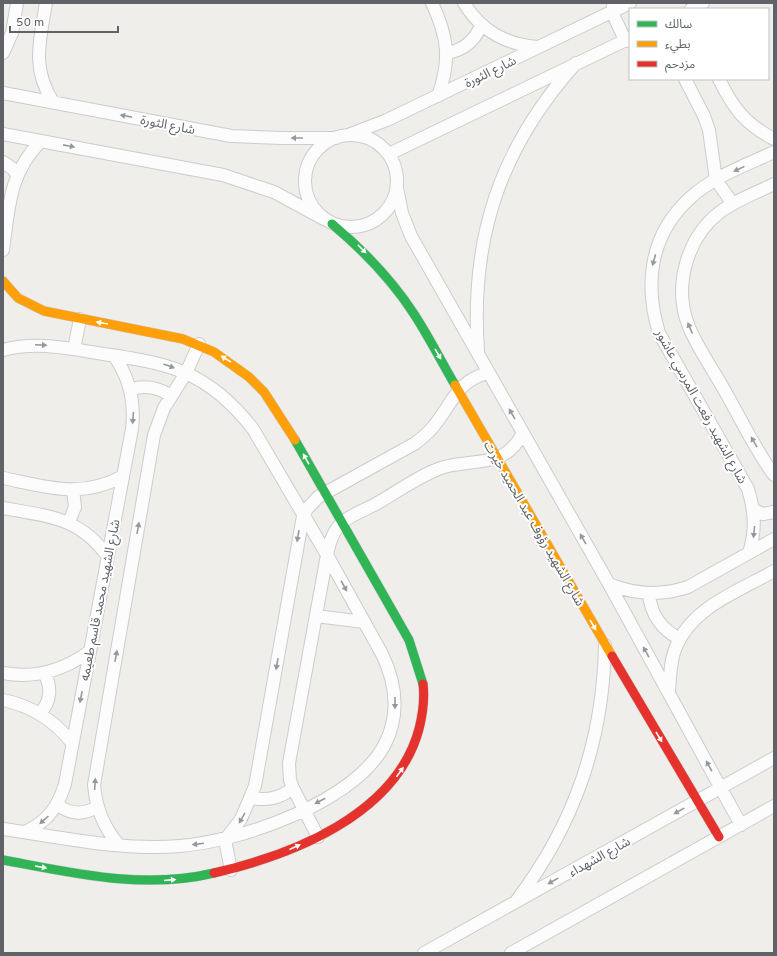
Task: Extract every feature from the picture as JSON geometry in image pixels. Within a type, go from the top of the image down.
[{"type":"street","points":[[3,53],[12,33],[17,3]]},
{"type":"street","points":[[46,3],[38,60],[41,78],[53,102]]},
{"type":"street","points":[[432,3],[442,25],[447,54],[446,68],[438,96]]},
{"type":"street","points":[[464,3],[481,25],[494,35],[508,42],[523,46],[538,47]]},
{"type":"street","name":"شارع الثورة","points":[[348,135],[387,120],[438,96],[538,47],[613,7],[630,3]]},
{"type":"street","points":[[692,8],[704,3]]},
{"type":"street","points":[[389,154],[628,40],[613,7]]},
{"type":"street","points":[[447,54],[462,49],[468,45],[474,39],[481,25]]},
{"type":"street","points":[[478,354],[476,308],[478,275],[487,223],[495,198],[507,167],[528,126],[542,104],[576,64]]},
{"type":"street","points":[[686,80],[704,116],[709,130],[716,180],[733,204]]},
{"type":"street","points":[[719,80],[729,100],[738,113],[749,124],[774,139]]},
{"type":"street","name":"شارع الثورة","points":[[3,93],[231,136],[336,138]]},
{"type":"street","points":[[3,134],[228,177],[274,192],[328,221],[353,228],[374,222],[390,208],[397,188]]},
{"type":"street","points":[[328,221],[316,211],[306,191],[307,169],[317,150],[336,138],[348,135],[371,139],[389,154],[394,164],[402,212],[411,236],[609,584],[741,825]]},
{"type":"street","points":[[3,250],[11,194],[17,175],[26,158],[41,141]]},
{"type":"street","name":"شارع الشهيد رفعت المرسي عاشور","points":[[749,553],[754,532],[754,510],[744,480],[659,333],[653,312],[650,289],[652,267],[658,246],[666,228],[677,212],[690,198],[716,180],[774,152]]},
{"type":"street","points":[[3,162],[13,169],[17,175]]},
{"type":"street","name":"شارع الشهيد رفعت المرسي عاشور","points":[[774,184],[733,204],[708,223],[691,249],[683,280],[684,311],[696,340],[774,475]]},
{"type":"street","name":"شارع الشهيد رؤوف عبد الحميد خيرت","points":[[328,221],[359,246],[394,285],[414,314],[605,645],[719,837]]},
{"type":"street","points":[[3,281],[18,298],[35,308],[53,314],[166,334],[199,344],[232,363],[264,392],[288,428],[409,640],[420,665],[424,687],[424,710],[420,732],[414,747],[399,774],[366,806],[318,837],[272,857],[230,870],[168,880],[113,880],[3,860]]},
{"type":"street","points":[[74,350],[80,319]]},
{"type":"street","name":"شارع الشهيد محمد قاسم طعيمه","points":[[119,845],[106,827],[97,807],[94,785],[154,435],[158,421],[171,396],[186,373],[199,344]]},
{"type":"street","points":[[3,350],[20,346],[39,345],[145,360],[168,365],[208,385],[240,413],[257,436],[327,555],[390,671],[394,689],[395,708],[392,726],[385,744],[367,767],[337,790],[304,810],[269,826],[225,840],[165,847],[119,845],[3,829]]},
{"type":"street","name":"شارع الشهيد محمد قاسم طعيمه","points":[[25,832],[44,821],[58,804],[64,784],[108,557],[134,416],[131,389],[124,371],[114,356]]},
{"type":"street","points":[[230,870],[225,840],[242,819],[252,798],[258,774],[303,516],[312,502],[325,493],[414,444],[433,427],[458,390],[474,378],[489,373]]},
{"type":"street","points":[[131,389],[148,387],[164,391],[171,396]]},
{"type":"street","points":[[318,837],[293,788],[290,780],[289,763],[327,555],[332,538],[342,523],[443,468],[498,459],[513,448],[523,433]]},
{"type":"street","points":[[3,478],[73,490],[104,485],[123,476]]},
{"type":"street","points":[[69,522],[75,507],[73,490]]},
{"type":"street","points":[[3,508],[59,518],[69,522],[87,533],[108,557]]},
{"type":"street","points":[[754,510],[763,514],[774,512]]},
{"type":"street","points":[[609,584],[635,593],[649,594],[676,591],[688,587],[774,539]]},
{"type":"street","points":[[669,694],[671,663],[680,639],[691,622],[703,611],[774,572]]},
{"type":"street","points":[[649,594],[650,604],[658,621],[664,628],[680,639]]},
{"type":"street","points":[[316,616],[364,622]]},
{"type":"street","points":[[514,903],[546,857],[563,827],[582,782],[590,755],[599,714],[604,673],[605,645]]},
{"type":"street","points":[[3,672],[25,675],[44,673],[66,666],[90,651]]},
{"type":"street","points":[[40,714],[47,703],[50,691],[44,673]]},
{"type":"street","points":[[3,700],[23,705],[40,714],[55,724],[72,743]]},
{"type":"street","name":"شارع الشهداء","points":[[424,953],[774,758]]},
{"type":"street","points":[[252,798],[270,799],[278,797],[293,788]]},
{"type":"street","points":[[58,804],[66,810],[78,813],[85,813],[97,807]]},
{"type":"street","points":[[511,953],[774,806]]},
{"type":"traffic: fast","points":[[332,224],[355,244],[387,277],[405,301],[430,340],[455,385]]},
{"type":"traffic: fast","points":[[295,440],[409,640],[423,684]]},
{"type":"traffic: fast","points":[[3,860],[108,878],[134,880],[187,878],[214,873]]},
{"type":"traffic: slow","points":[[3,281],[18,298],[44,311],[183,339],[214,352],[249,377],[264,392],[295,440]]},
{"type":"traffic: slow","points":[[455,385],[612,656]]},
{"type":"traffic: jam","points":[[612,656],[719,837]]},
{"type":"traffic: jam","points":[[214,873],[276,855],[307,842],[337,826],[365,808],[388,785],[407,759],[419,729],[423,712],[423,684]]}]
